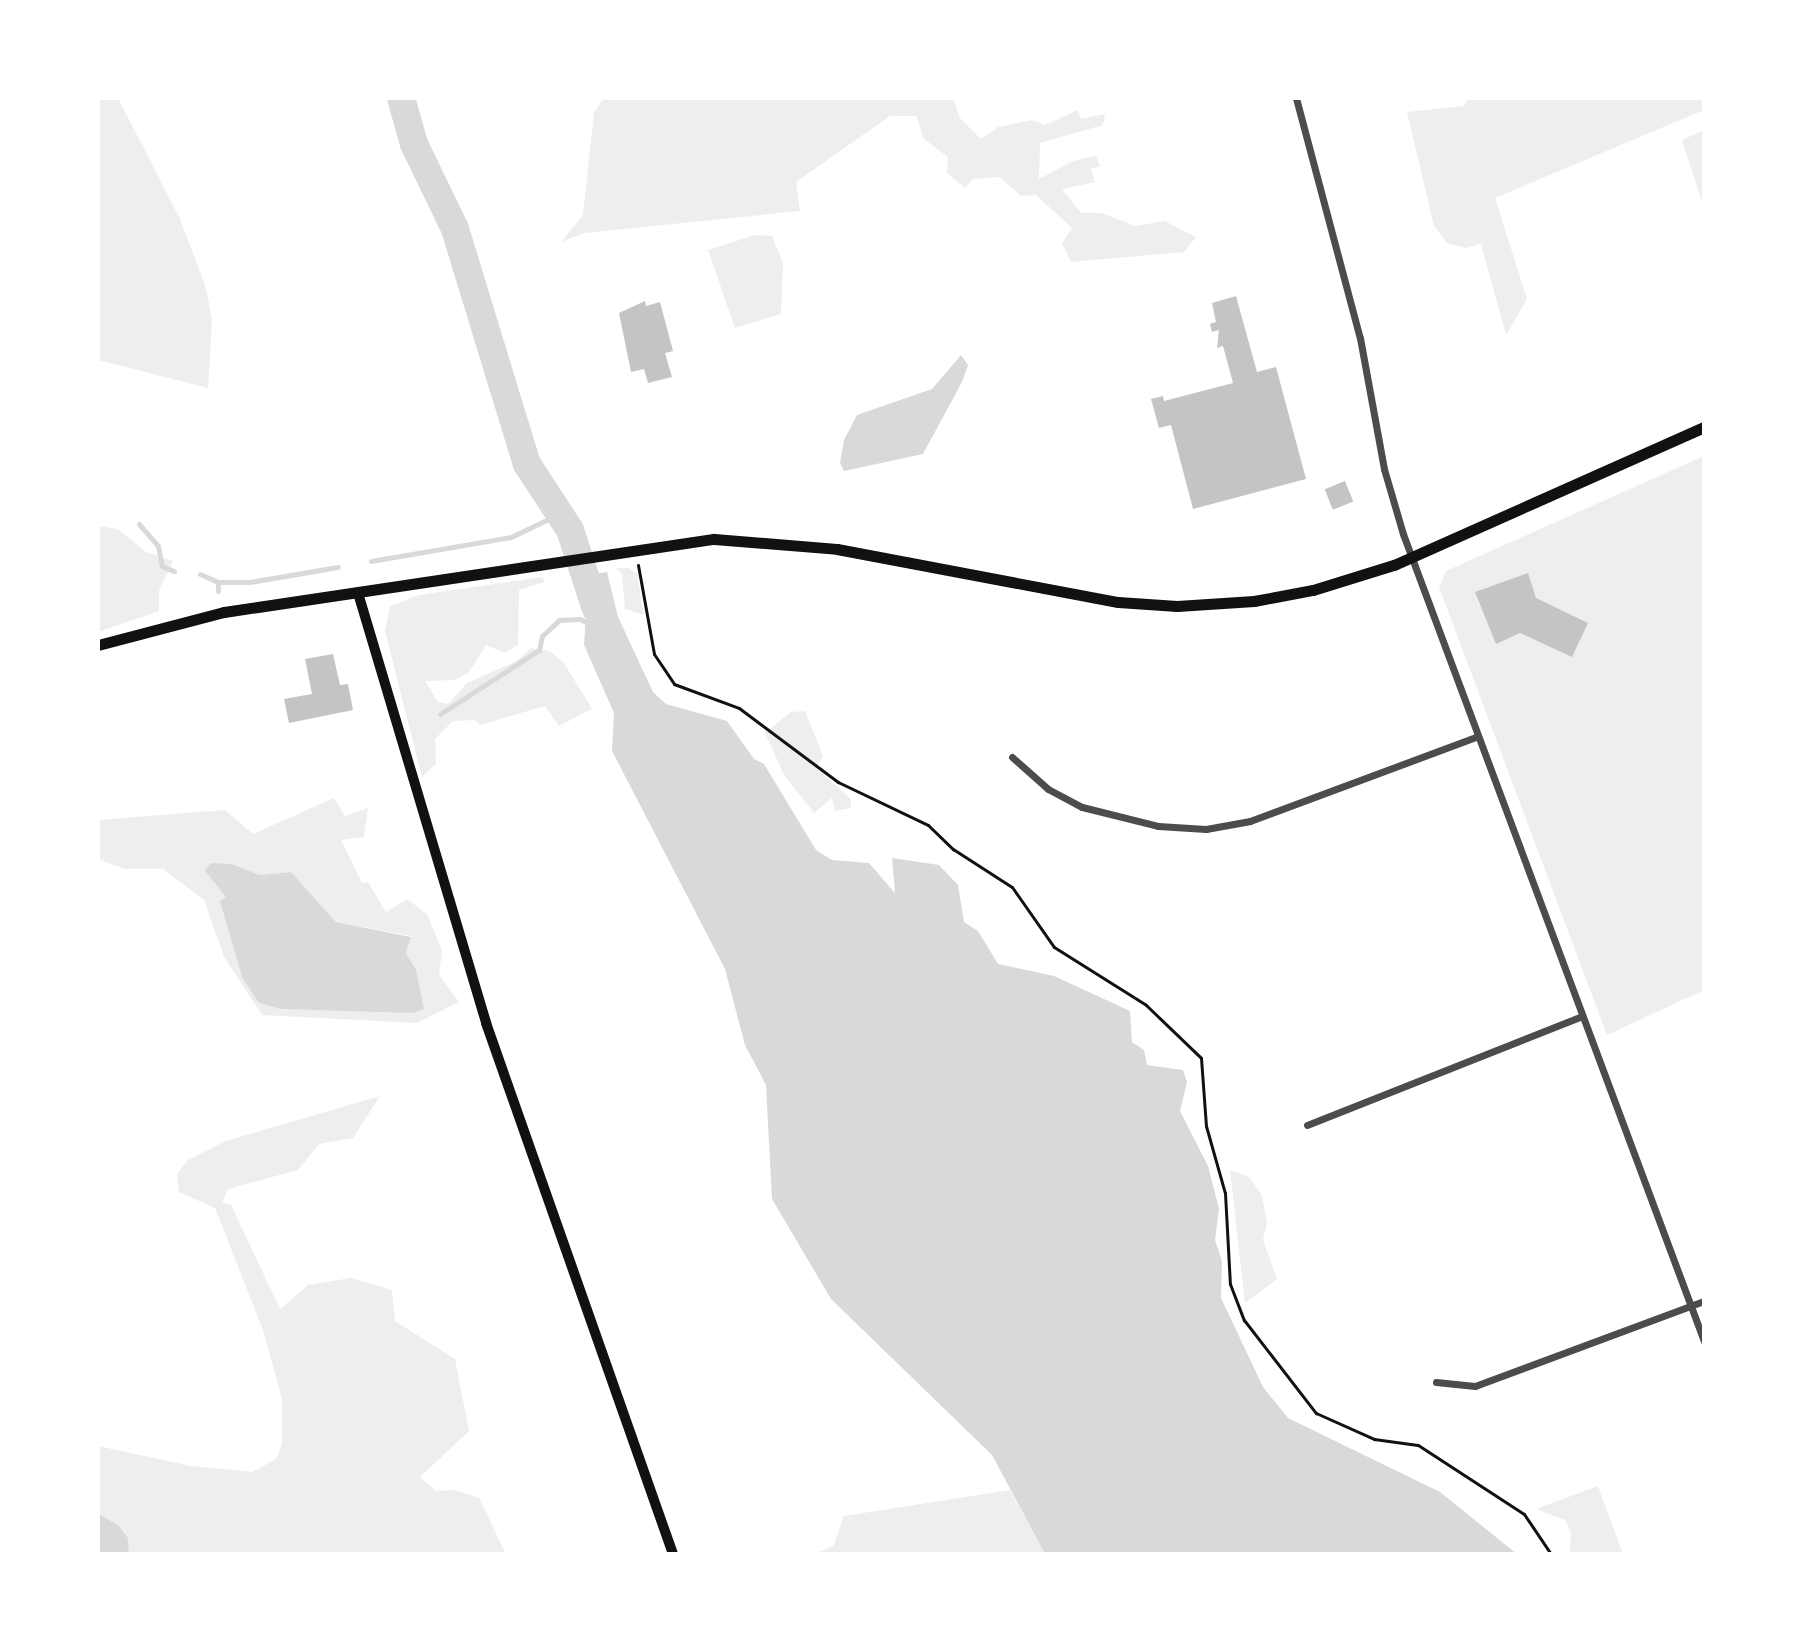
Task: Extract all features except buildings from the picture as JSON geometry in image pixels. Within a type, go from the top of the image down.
[{"type":"main road","points":[[98,645],[224,612],[565,558],[706,540],[790,542],[1082,597],[1177,606],[1303,592],[1412,557],[1704,427]]},
{"type":"main road","points":[[358,593],[477,996],[673,1554]]},
{"type":"street","points":[[1296,98],[1360,338],[1385,472],[1412,557],[1580,1017],[1704,1341]]},
{"type":"street","points":[[1012,757],[1048,789],[1082,807],[1158,826],[1206,829],[1250,821],[1478,736]]},
{"type":"street","points":[[1307,1125],[1580,1017]]},
{"type":"street","points":[[1436,1382],[1475,1386],[1704,1301]]},
{"type":"path","points":[[638,565],[654,654],[664,674],[685,690],[739,708],[838,782],[928,825],[953,849],[983,865],[1012,887],[1054,947],[1146,1005],[1201,1058],[1206,1126],[1225,1193],[1230,1284],[1244,1320],[1316,1413],[1374,1439],[1418,1445],[1524,1514],[1551,1554]]},
{"type":"shaded area","points":[[98,98],[118,98],[180,219],[206,288],[212,320],[208,388],[98,360]]},
{"type":"shaded area","points":[[604,98],[953,98],[960,118],[981,139],[998,127],[1032,120],[1045,125],[1078,110],[1081,119],[1105,114],[1103,125],[1040,143],[1039,179],[1073,161],[1096,156],[1100,166],[1091,169],[1095,182],[1062,189],[1081,213],[1102,213],[1135,226],[1165,221],[1196,237],[1184,252],[1071,262],[1062,243],[1072,228],[1036,195],[1021,196],[1000,177],[973,179],[965,188],[947,173],[948,157],[924,139],[916,116],[890,116],[796,182],[800,211],[584,233],[561,242],[583,215],[594,112]]},
{"type":"shaded area","points":[[1468,98],[1704,98],[1704,110],[1495,198],[1527,299],[1506,335],[1481,244],[1465,248],[1447,243],[1434,226],[1407,112],[1464,106]]},
{"type":"shaded area","points":[[1704,130],[1704,208],[1682,140]]},
{"type":"shaded area","points":[[755,235],[772,236],[783,263],[781,314],[735,328],[708,250]]},
{"type":"shaded area","points":[[961,355],[968,365],[962,382],[923,454],[844,471],[840,463],[844,440],[857,415],[932,389]]},
{"type":"shaded area","points":[[1704,456],[1704,990],[1607,1035],[1439,587],[1446,571]]},
{"type":"shaded area","points":[[98,526],[118,529],[146,552],[173,561],[159,591],[159,611],[98,632]]},
{"type":"shaded area","points":[[616,568],[629,568],[637,574],[644,615],[625,609],[622,574]]},
{"type":"shaded area","points":[[607,572],[618,617],[653,692],[666,704],[727,721],[754,759],[764,764],[816,850],[832,860],[869,863],[895,893],[892,858],[939,865],[958,885],[964,922],[978,931],[998,964],[1054,976],[1130,1011],[1132,1042],[1144,1050],[1147,1065],[1183,1070],[1187,1082],[1180,1111],[1208,1166],[1219,1209],[1215,1240],[1222,1261],[1221,1298],[1263,1387],[1288,1418],[1440,1492],[1517,1554],[1045,1554],[992,1455],[831,1299],[772,1199],[766,1085],[745,1045],[725,969],[612,751],[614,713],[584,645],[587,602],[571,577]]},
{"type":"shaded area","points":[[543,577],[544,582],[519,590],[518,645],[505,653],[486,645],[469,672],[455,680],[425,681],[438,702],[448,704],[467,683],[517,661],[531,648],[550,651],[564,663],[592,709],[559,726],[545,706],[480,725],[475,720],[453,721],[435,739],[436,764],[422,777],[385,631],[390,606],[419,595]]},
{"type":"shaded area","points":[[805,711],[823,756],[816,768],[851,799],[851,808],[835,811],[832,798],[814,813],[784,775],[765,733],[791,712]]},
{"type":"shaded area","points":[[334,798],[345,816],[368,808],[364,837],[341,840],[362,883],[368,882],[386,912],[407,899],[427,914],[442,950],[439,975],[459,1002],[417,1023],[262,1015],[224,957],[204,900],[163,869],[125,869],[98,859],[98,820],[225,810],[253,834]],"holes":[[[232,864],[260,875],[291,872],[336,922],[411,936],[406,953],[418,1011],[282,1009],[226,898]]]},
{"type":"shaded area","points":[[211,863],[232,864],[260,875],[291,872],[336,922],[411,937],[406,953],[416,970],[424,1009],[413,1013],[282,1009],[259,1003],[242,977],[220,901],[226,897],[205,871]]},
{"type":"shaded area","points":[[380,1096],[353,1138],[319,1144],[298,1170],[228,1189],[222,1203],[231,1205],[280,1309],[308,1285],[351,1278],[392,1290],[395,1321],[455,1359],[469,1431],[420,1477],[436,1491],[455,1490],[479,1498],[506,1554],[129,1554],[128,1538],[119,1526],[98,1513],[98,1446],[191,1466],[252,1472],[276,1459],[282,1444],[282,1399],[263,1330],[215,1208],[179,1192],[177,1174],[188,1160],[226,1141]]},
{"type":"shaded area","points":[[1230,1170],[1249,1177],[1262,1195],[1267,1223],[1263,1240],[1277,1279],[1245,1303]]},
{"type":"shaded area","points":[[1598,1486],[1623,1554],[1570,1554],[1571,1532],[1565,1520],[1536,1509]]},
{"type":"shaded area","points":[[1010,1490],[1045,1554],[815,1554],[834,1545],[844,1516]]},
{"type":"shaded area","points":[[98,1513],[119,1526],[128,1538],[129,1554],[98,1554]]},
{"type":"waterway","points":[[401,98],[414,144],[455,229],[527,464],[570,530],[596,609]]},
{"type":"waterway","points":[[371,561],[511,537],[559,514]]},
{"type":"waterway","points":[[139,524],[158,546],[162,566],[174,571]]},
{"type":"waterway","points":[[200,574],[218,582],[250,582],[338,567]]},
{"type":"waterway","points":[[218,582],[218,591]]},
{"type":"waterway","points":[[440,714],[539,650],[542,636],[559,620],[580,619],[592,625]]}]
